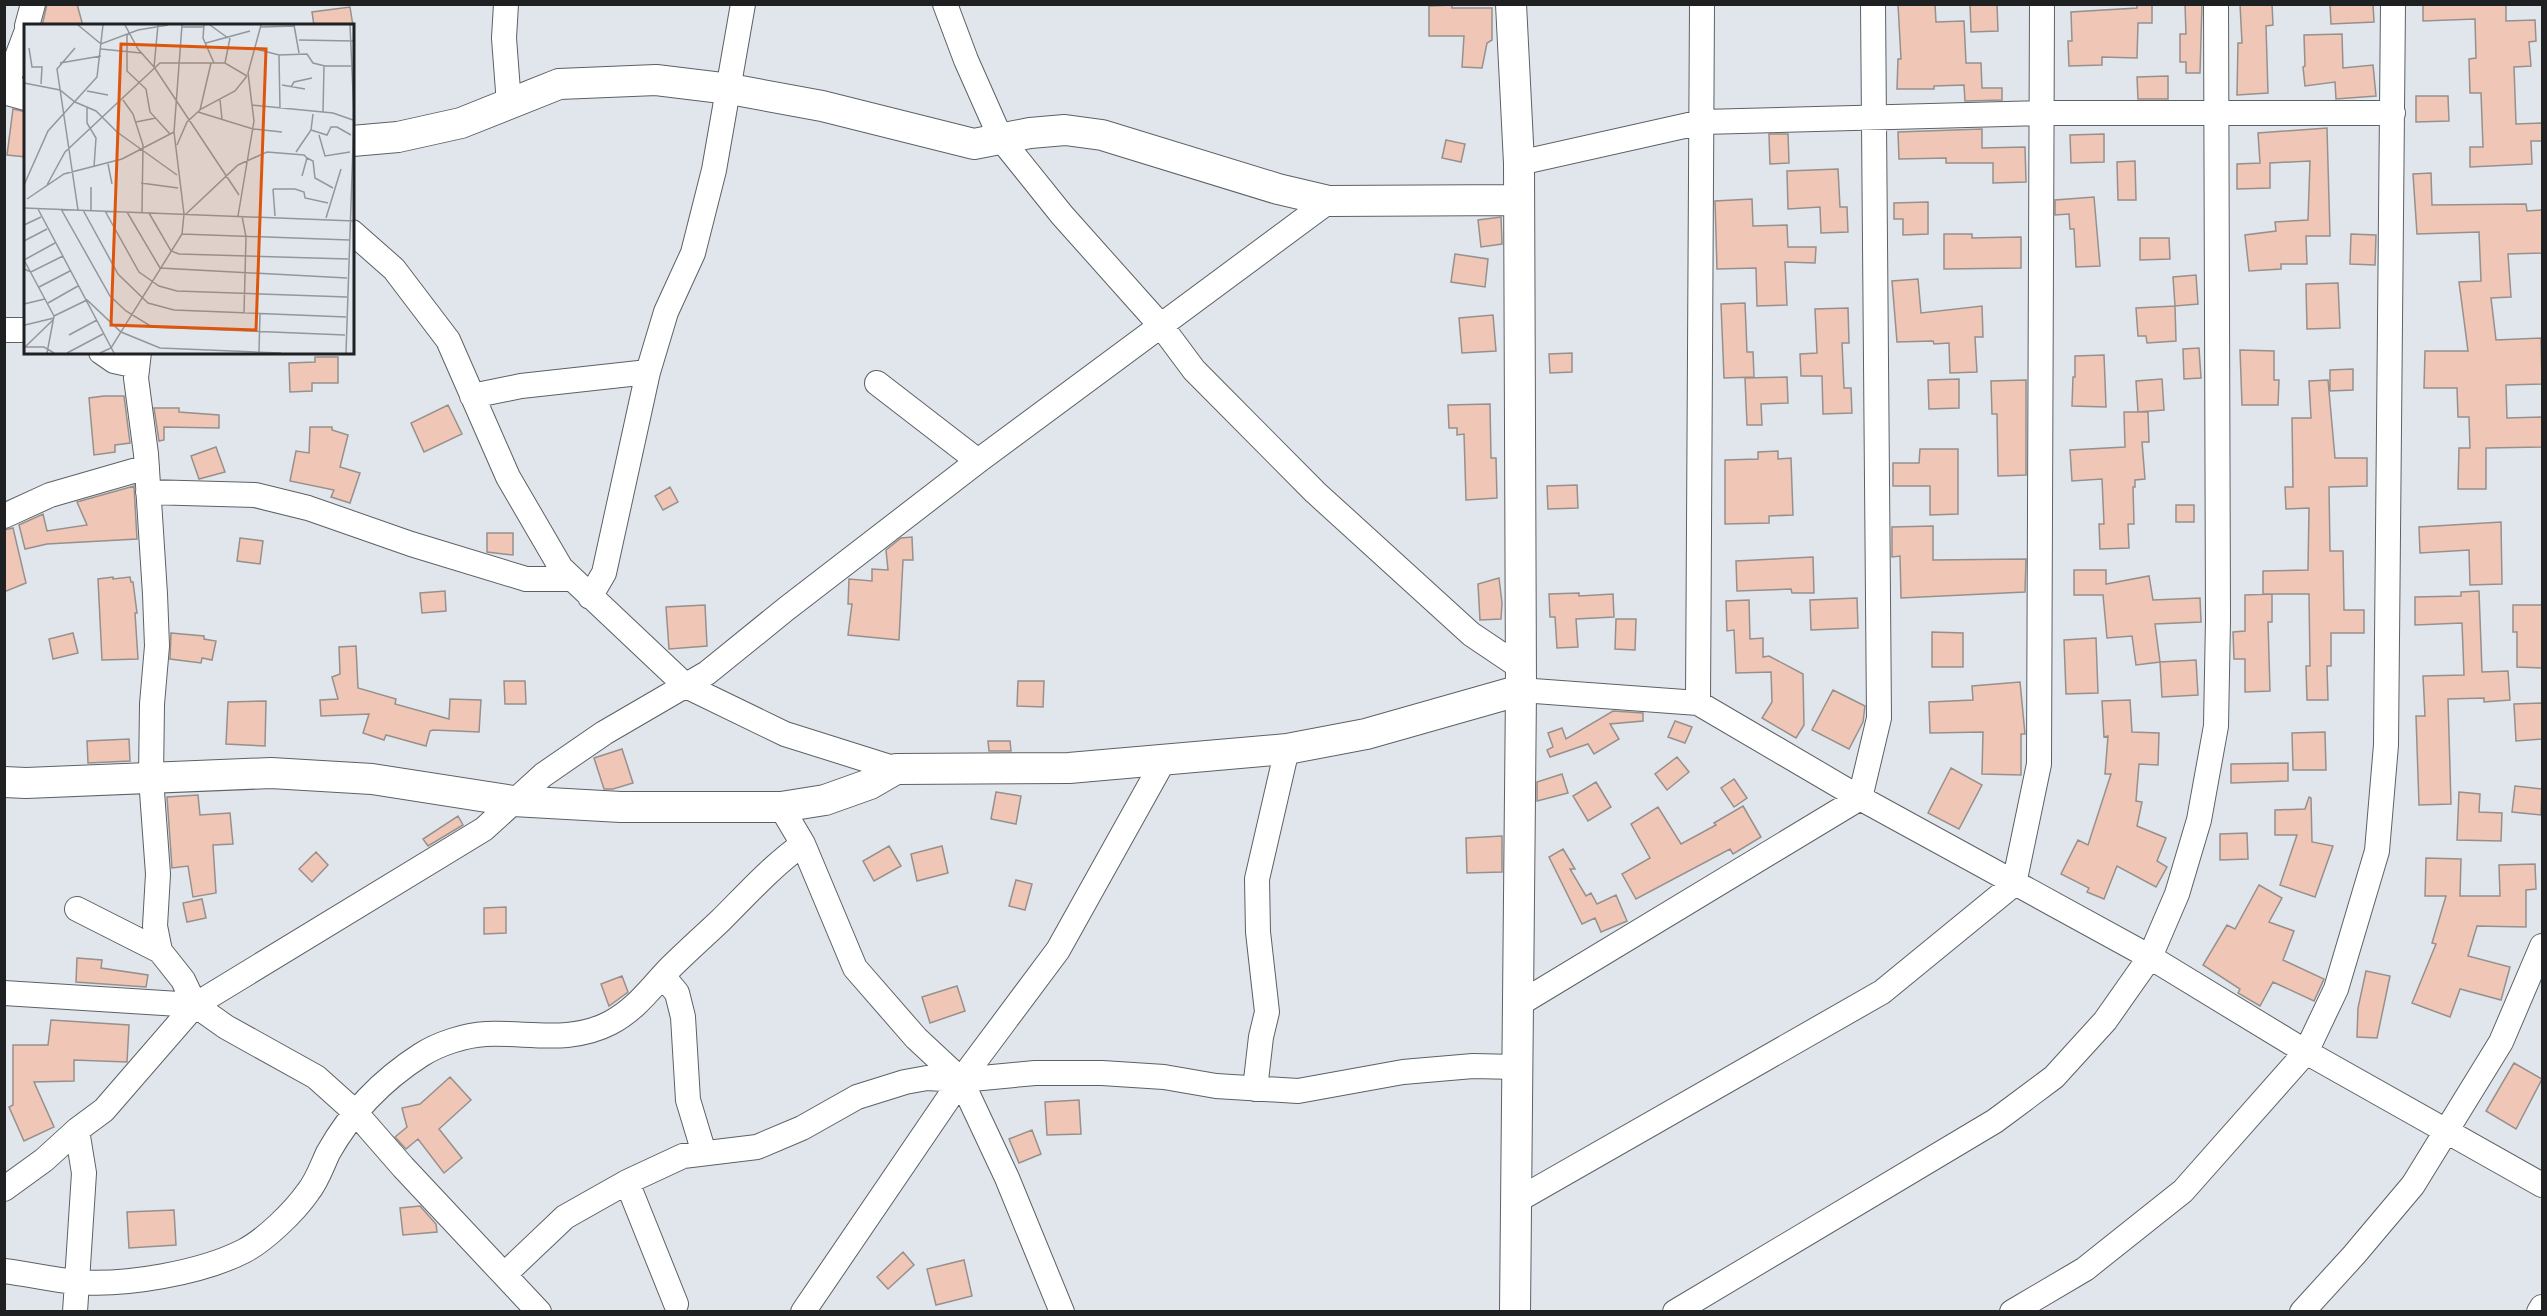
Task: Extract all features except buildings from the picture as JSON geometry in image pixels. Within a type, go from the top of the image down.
[{"type":"street","points":[[28,24],[33,4]]},
{"type":"street","points":[[506,4],[504,38],[509,104]]},
{"type":"street","points":[[591,597],[604,573],[648,372],[666,312],[693,253],[714,170],[730,89],[743,4]]},
{"type":"street","points":[[945,4],[966,60],[1001,139],[1062,214],[1162,327],[1194,370],[1315,492],[1521,678]]},
{"type":"street","points":[[1511,4],[1519,163],[1521,678],[1515,1311]]},
{"type":"street","points":[[1698,703],[1702,4]]},
{"type":"street","points":[[1519,1004],[1860,798],[1879,718],[1873,4]]},
{"type":"street","points":[[1516,1201],[1882,992],[2014,884],[2039,764],[2042,4]]},
{"type":"street","points":[[1675,1311],[1995,1121],[2054,1077],[2105,1021],[2150,957],[2177,894],[2199,820],[2216,726],[2218,620],[2216,4]]},
{"type":"street","points":[[2012,1311],[2085,1269],[2183,1191],[2306,1052],[2336,989],[2377,851],[2386,745],[2393,113],[2392,4]]},
{"type":"street","points":[[24,38],[5,89],[24,94]]},
{"type":"street","points":[[354,141],[398,137],[461,123],[559,84],[609,80],[656,80],[730,89],[822,106],[974,144],[1030,133],[1065,130],[1102,135],[1278,189],[1329,201],[1519,200]]},
{"type":"street","points":[[1519,163],[1702,122],[2043,113],[2393,113]]},
{"type":"street","points":[[4,1189],[44,1160],[77,1130],[104,1110],[195,1005],[484,829],[543,775],[604,733],[707,673],[786,609],[978,462],[1329,201]]},
{"type":"street","points":[[354,234],[394,269],[448,340],[508,477],[561,568],[686,686],[785,735],[896,769],[1069,768],[1287,749],[1366,734],[1521,678],[1698,703],[1860,798],[2150,957],[2306,1052],[2542,1185]]},
{"type":"street","points":[[4,330],[24,330]]},
{"type":"street","points":[[104,354],[114,360],[138,359],[136,378],[147,467],[157,646],[152,704],[151,778],[158,874],[155,926],[160,951]]},
{"type":"street","points":[[472,396],[521,386],[648,372]]},
{"type":"street","points":[[877,383],[978,462]]},
{"type":"street","points":[[4,516],[50,495],[147,467]]},
{"type":"street","points":[[148,492],[255,495],[308,508],[411,544],[526,579],[571,579]]},
{"type":"street","points":[[1255,1089],[1261,1037],[1267,1012],[1258,932],[1257,879],[1287,749]]},
{"type":"street","points":[[803,1311],[961,1080],[1058,950],[1164,760]]},
{"type":"street","points":[[4,782],[271,773],[372,778],[513,801],[621,807],[781,807],[825,800],[870,784],[896,769]]},
{"type":"street","points":[[781,807],[803,844],[855,968],[916,1038],[961,1080],[1007,1178],[1062,1311]]},
{"type":"street","points":[[4,1271],[77,1282],[156,1277],[202,1268],[245,1251],[277,1225],[309,1192],[329,1151],[355,1112],[371,1094],[424,1053],[453,1041],[484,1034],[556,1037],[584,1032],[609,1024],[633,1009],[777,861],[803,844]]},
{"type":"street","points":[[77,909],[160,951],[183,980],[195,1005],[226,1027],[316,1077],[355,1112],[403,1167],[538,1311]]},
{"type":"street","points":[[2302,1311],[2354,1255],[2413,1185],[2501,1042],[2542,946]]},
{"type":"street","points":[[663,976],[677,993],[681,1009],[688,1100],[704,1153]]},
{"type":"street","points":[[4,993],[195,1005]]},
{"type":"street","points":[[505,1274],[566,1217],[627,1182],[683,1156],[757,1147],[802,1128],[857,1097],[905,1082],[927,1078],[961,1080],[1035,1073],[1102,1073],[1164,1077],[1216,1086],[1298,1091],[1403,1072],[1473,1066],[1517,1067]]},
{"type":"street","points":[[75,1311],[84,1173],[77,1130]]},
{"type":"street","points":[[627,1182],[676,1304]]},
{"type":"street","points":[[2539,1311],[2542,1307]]}]
